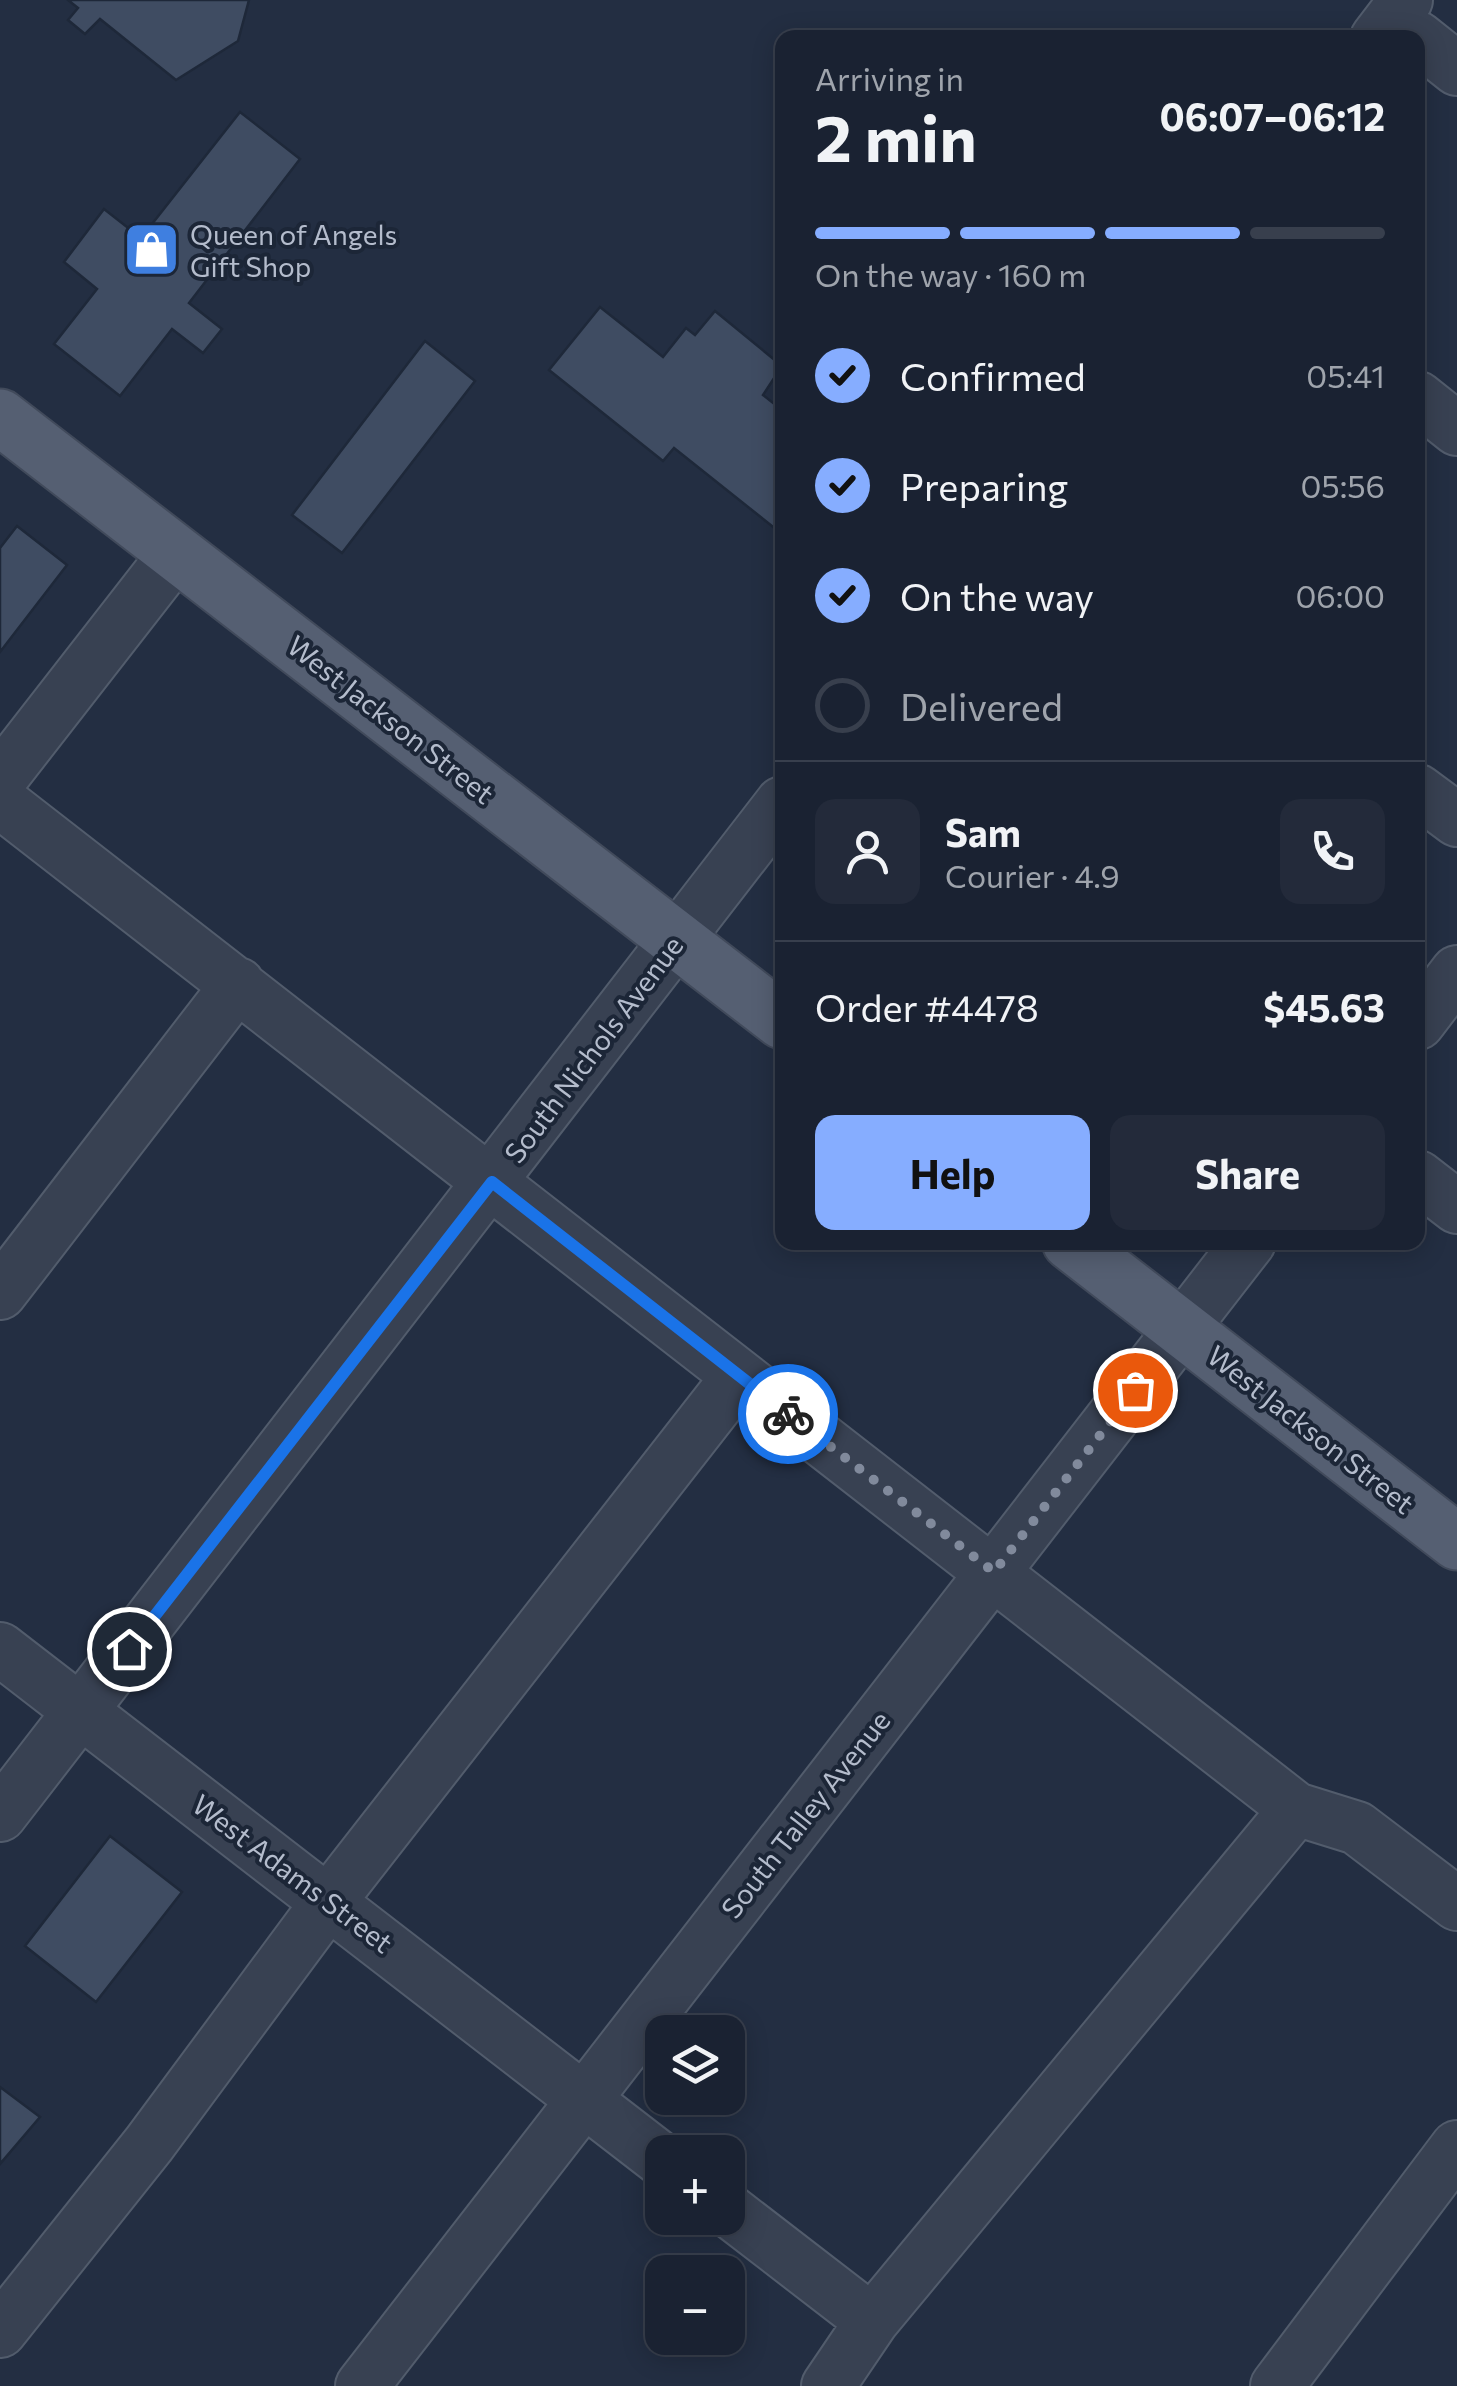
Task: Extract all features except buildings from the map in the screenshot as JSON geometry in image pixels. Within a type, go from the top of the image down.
[{"type":"main road","name":"West Jackson Street","points":[[0,418],[775,1016]]},
{"type":"main road","name":"West Jackson Street","points":[[1080,1250],[1457,1542]]},
{"type":"street","points":[[1425,44],[1457,68]]},
{"type":"street","points":[[1425,404],[1457,429]]},
{"type":"street","points":[[0,780],[176,553]]},
{"type":"street","points":[[1425,795],[1457,820]]},
{"type":"street","points":[[0,802],[1296,1809],[1357,1828],[1457,1904]]},
{"type":"street","name":"South Nichols Avenue","points":[[0,1815],[775,813]]},
{"type":"street","points":[[1425,1014],[1457,972]]},
{"type":"street","points":[[0,1293],[238,984]]},
{"type":"street","points":[[1425,1182],[1457,1207]]},
{"type":"street","name":"South Talley Avenue","points":[[362,2386],[1243,1250]]},
{"type":"street","points":[[0,2331],[149,2144],[329,1901],[739,1376]]},
{"type":"street","name":"West Adams Street","points":[[0,1649],[645,2147]]},
{"type":"street","points":[[828,2386],[872,2322],[1296,1809]]},
{"type":"street","points":[[1276,2386],[1457,2147]]},
{"type":"street","points":[[745,2223],[872,2322]]},
{"type":"way so far","points":[[788,1414],[994,1572],[1135,1390]]},
{"type":"place","name":"Queen of Angels Gift Shop","points":[[151,250]]},
{"type":"route","points":[[129,1649],[492,1182],[788,1414]]}]
